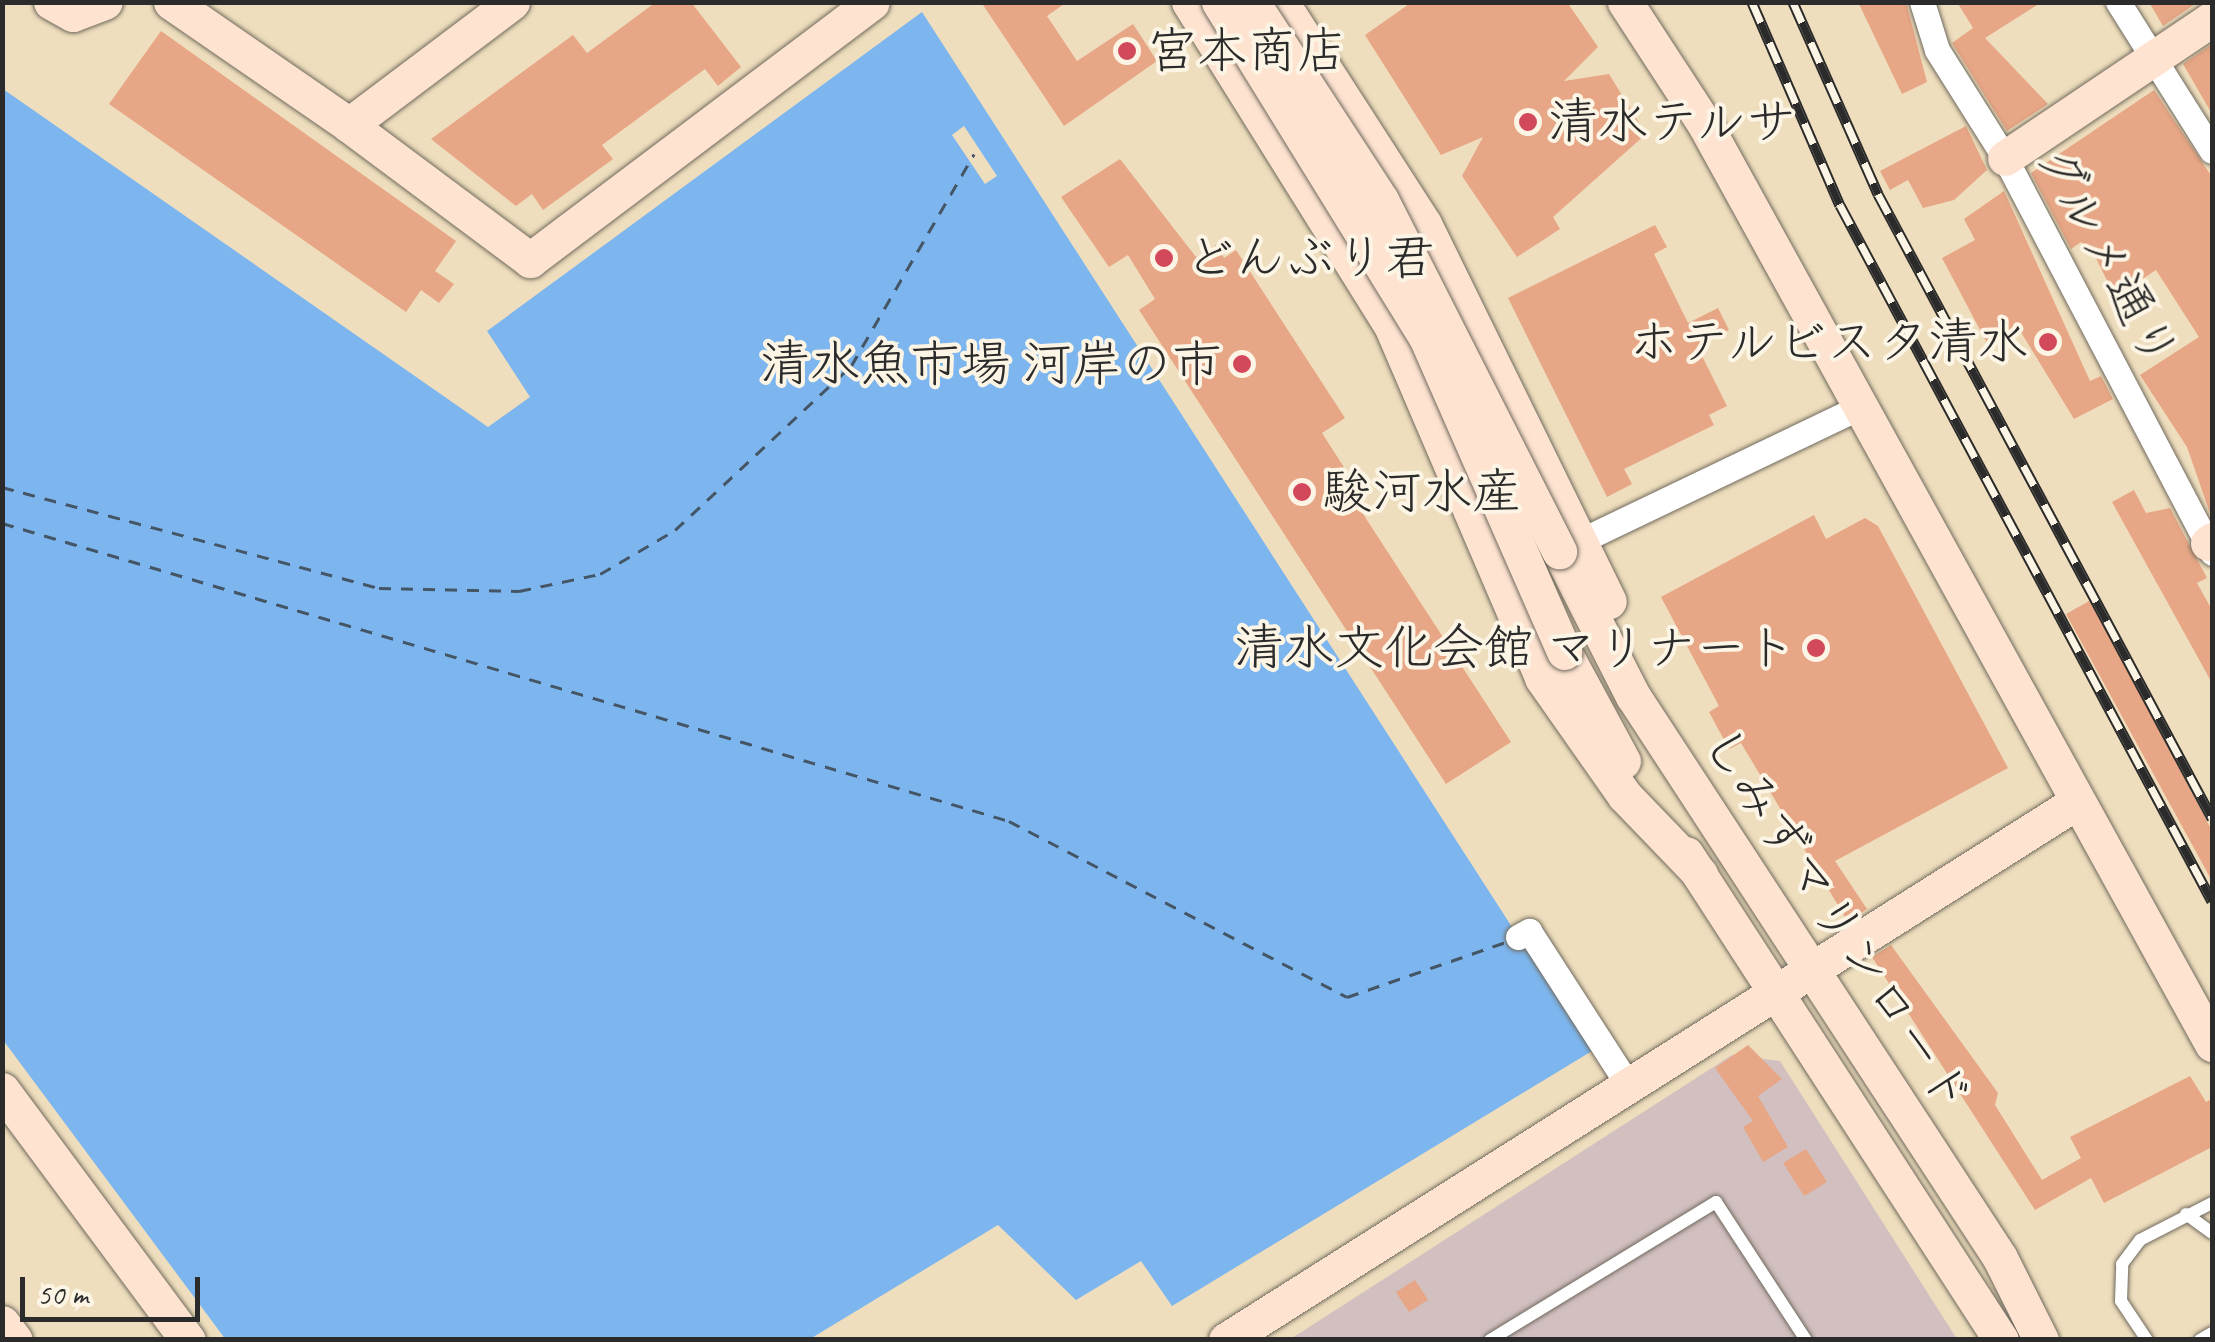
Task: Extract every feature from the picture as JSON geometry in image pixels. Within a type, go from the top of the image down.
[{"type":"street","points":[[51,2],[72,14],[105,2]]},
{"type":"street","points":[[170,2],[349,125],[530,260],[872,2]]},
{"type":"street","points":[[349,125],[512,2]]},
{"type":"street","points":[[1189,2],[1228,58],[1391,325],[1542,678],[1625,796],[1700,874]]},
{"type":"street","name":"しみずマリンロード","points":[[1219,2],[1357,211],[1426,337],[1564,652],[1614,748],[1777,987],[2001,1340]]},
{"type":"street","points":[[1252,2],[1390,216],[1570,545]]},
{"type":"street","points":[[1625,2],[1704,123],[2212,1044]]},
{"type":"street","name":"グルメ通り","points":[[1922,2],[1938,50],[2005,158],[2211,545]]},
{"type":"street","points":[[2118,2],[2212,151]]},
{"type":"street","points":[[1228,58],[1294,7],[1424,224],[1570,545]]},
{"type":"street","points":[[2005,158],[2212,18]]},
{"type":"street","points":[[1570,545],[1859,407]]},
{"type":"street","name":"しみずマリンロード","points":[[1570,545],[1700,802],[2000,1258],[2041,1340]]},
{"type":"street","points":[[1226,1340],[1810,964],[2076,803]]},
{"type":"street","points":[[1518,938],[1529,931],[1627,1083]]},
{"type":"street","points":[[2,1090],[188,1340]]},
{"type":"street","points":[[2,1322],[15,1340]]},
{"type":"lane","points":[[1490,1340],[1716,1202],[1806,1340]]},
{"type":"lane","points":[[2147,1340],[2121,1301],[2122,1264],[2140,1240],[2212,1202]]},
{"type":"lane","points":[[2186,1214],[2212,1233]]},
{"type":"lane","points":[[2200,1340],[2212,1332]]},
{"type":"shaded area","points":[[1732,1055],[1780,1061],[1957,1339],[1289,1340]]},
{"type":"water","points":[[922,12],[1592,1051],[1172,1306],[1141,1261],[1076,1300],[998,1225],[810,1339],[226,1340],[3,1040],[3,89],[488,427],[530,397],[487,331]]},
{"type":"pier","points":[[964,126],[997,176],[985,184],[952,135]]},
{"type":"building","points":[[656,2],[691,2],[741,67],[718,86],[705,69],[602,145],[613,159],[543,210],[532,194],[516,206],[431,139],[573,35],[587,53]]},
{"type":"building","points":[[981,2],[1067,2],[1047,16],[1077,61],[1133,24],[1157,61],[1064,126]]},
{"type":"building","name":"清水テルサ","points":[[1412,2],[1567,2],[1598,47],[1564,81],[1609,74],[1646,134],[1553,217],[1560,229],[1517,257],[1462,176],[1483,137],[1441,155],[1365,35]]},
{"type":"building","points":[[1858,2],[1906,2],[1927,82],[1902,94]]},
{"type":"building","points":[[1957,2],[2042,2],[1985,38],[2048,104],[2007,131],[1952,43],[1973,28]]},
{"type":"building","points":[[2149,2],[2198,2],[2163,26]]},
{"type":"building","points":[[161,31],[456,241],[435,271],[454,284],[439,303],[421,290],[406,312],[109,104]]},
{"type":"building","points":[[2212,44],[2212,114],[2183,64]]},
{"type":"building","points":[[2154,90],[2212,177],[2212,519],[2187,447],[2140,375],[2199,337],[2156,270],[2115,297],[2095,256],[2081,242],[2071,249],[2031,173]]},
{"type":"building","points":[[1966,126],[1987,170],[1954,200],[1923,208],[1908,180],[1890,190],[1880,171]]},
{"type":"building","points":[[1120,159],[1196,257],[1216,245],[1224,258],[1236,250],[1345,418],[1322,433],[1349,475],[1341,480],[1511,742],[1446,784],[1139,310],[1155,299],[1128,255],[1109,267],[1061,197]]},
{"type":"building","points":[[2004,191],[2090,381],[2101,376],[2113,399],[2074,419],[2019,329],[1988,345],[1942,258],[1975,240],[1964,219]]},
{"type":"building","points":[[1655,225],[1667,247],[1654,254],[1688,323],[1718,308],[1729,330],[1697,346],[1727,406],[1709,415],[1714,425],[1624,469],[1632,484],[1607,497],[1508,298]]},
{"type":"building","points":[[2134,490],[2146,513],[2170,508],[2207,578],[2197,583],[2212,610],[2212,683],[2112,502]]},
{"type":"building","name":"清水文化会館 マリナート","points":[[1814,515],[1826,539],[1865,518],[1878,526],[2008,768],[1835,861],[1867,909],[1848,922],[1741,743],[1729,749],[1709,712],[1719,706],[1661,597]]},
{"type":"building","points":[[2091,600],[2212,831],[2212,881],[2066,614]]},
{"type":"building","points":[[1891,945],[1998,1093],[1995,1105],[2042,1180],[2081,1158],[2070,1137],[2190,1076],[2206,1102],[2212,1099],[2212,1147],[2104,1203],[2091,1178],[2035,1210],[1872,957]]},
{"type":"building","points":[[1748,1045],[1782,1079],[1758,1096],[1788,1147],[1763,1162],[1743,1127],[1753,1121],[1715,1068]]},
{"type":"building","points":[[1806,1149],[1827,1182],[1804,1196],[1783,1163]]},
{"type":"building","points":[[1415,1280],[1428,1300],[1409,1312],[1396,1292]]},
{"type":"ferry route","points":[[2,487],[379,588],[519,591],[600,574],[675,530],[851,366],[974,154]]},
{"type":"ferry route","points":[[2,523],[1009,821],[1347,997],[1506,942]]},
{"type":"railway","points":[[1752,2],[1840,205],[2212,901]]},
{"type":"railway","points":[[1793,2],[1878,194],[2212,818]]},
{"type":"place","name":"宮本商店","points":[[1127,51]]},
{"type":"place","name":"清水テルサ","points":[[1528,122]]},
{"type":"place","name":"どんぶり君","points":[[1164,258]]},
{"type":"place","name":"ホテルビスタ清水","points":[[2048,342]]},
{"type":"place","name":"清水魚市場 河岸の市","points":[[1242,364]]},
{"type":"place","name":"駿河水産","points":[[1302,492]]},
{"type":"place","name":"清水文化会館 マリナート","points":[[1816,648]]}]
